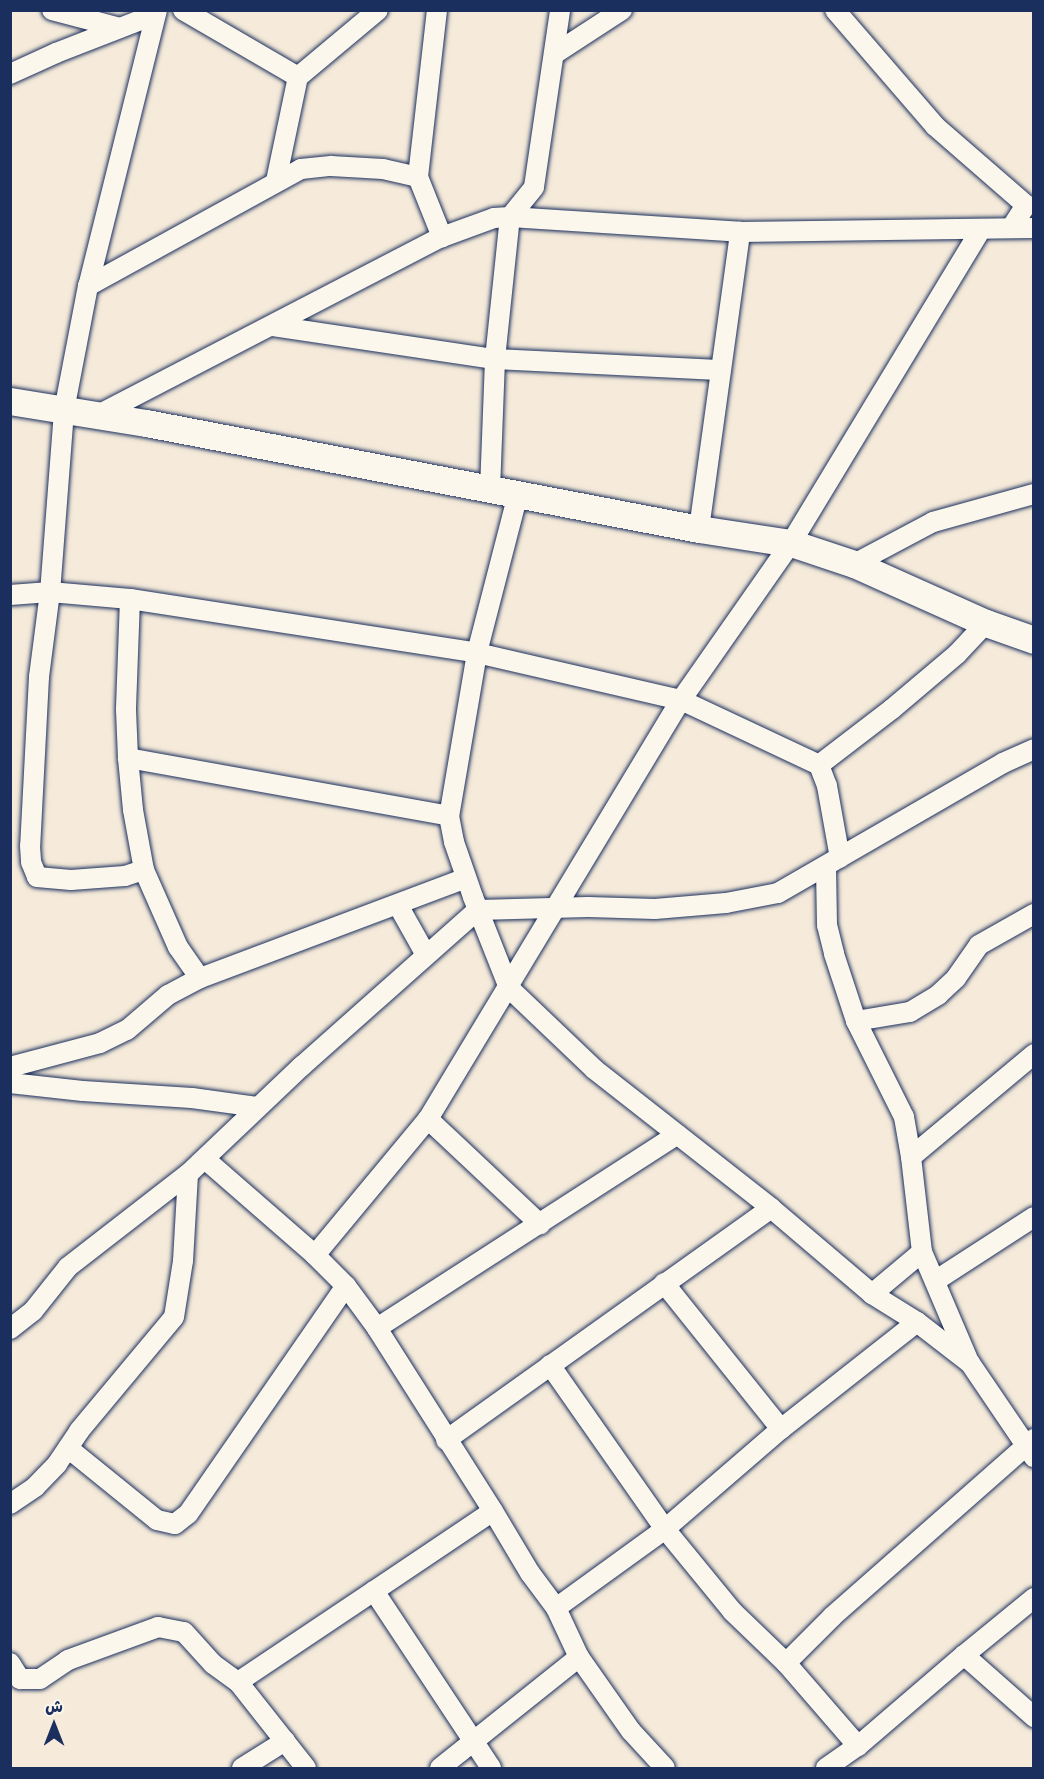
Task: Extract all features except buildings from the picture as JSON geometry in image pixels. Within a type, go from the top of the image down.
[{"type":"street","points":[[52,10],[120,28]]},
{"type":"street","points":[[183,10],[298,76]]},
{"type":"street","points":[[276,181],[298,76],[378,10]]},
{"type":"street","points":[[437,10],[418,177],[442,237]]},
{"type":"street","points":[[490,490],[495,359],[510,217],[534,187],[556,53],[560,10]]},
{"type":"street","points":[[556,53],[622,10]]},
{"type":"street","points":[[835,10],[935,126],[1030,200],[1011,228]]},
{"type":"street","points":[[10,74],[156,12]]},
{"type":"street","points":[[144,870],[125,876],[71,880],[37,877],[31,862],[39,677],[50,592],[64,411],[88,286],[156,12]]},
{"type":"street","points":[[88,286],[301,169],[331,166],[383,169],[418,177]]},
{"type":"street","points":[[96,416],[442,237],[471,226],[510,217],[740,232],[1034,228]]},
{"type":"street","points":[[315,1255],[428,1119],[681,700],[791,543],[981,229]]},
{"type":"street","points":[[699,529],[719,370],[740,232]]},
{"type":"street","points":[[273,326],[495,359],[719,370]]},
{"type":"street","points":[[10,401],[146,423],[699,529],[791,543],[854,564],[986,623],[1034,640]]},
{"type":"street","points":[[518,494],[477,652],[449,816],[466,878],[509,988],[594,1069],[771,1208],[872,1294],[917,1323],[970,1364]]},
{"type":"street","points":[[854,564],[933,522],[1034,494]]},
{"type":"street","points":[[10,595],[50,592],[130,599],[477,652],[681,700],[819,765],[827,786],[833,862],[827,925],[856,1022],[904,1117],[922,1252],[970,1364],[1031,1447],[833,1616],[786,1663]]},
{"type":"street","points":[[130,599],[126,710],[128,758],[133,810],[144,870],[178,947],[200,978]]},
{"type":"street","points":[[819,765],[892,709],[957,654],[986,623]]},
{"type":"street","points":[[10,1329],[33,1311],[68,1267],[188,1174],[258,1107],[478,910],[588,907],[655,909],[726,903],[778,892],[1003,763],[1034,749]]},
{"type":"street","points":[[128,758],[449,816]]},
{"type":"street","points":[[10,1067],[100,1043],[127,1030],[168,994],[200,978],[466,878]]},
{"type":"street","points":[[398,905],[426,955]]},
{"type":"street","points":[[856,1022],[910,1012],[938,995],[956,978],[979,945],[1034,914]]},
{"type":"street","points":[[911,1157],[1034,1054]]},
{"type":"street","points":[[10,1083],[83,1091],[192,1098],[258,1107]]},
{"type":"street","points":[[428,1119],[540,1224]]},
{"type":"street","points":[[377,1328],[677,1135]]},
{"type":"street","points":[[205,1159],[315,1255],[346,1286],[377,1328],[530,1573],[556,1608],[579,1658],[632,1731],[665,1768]]},
{"type":"street","points":[[10,1504],[34,1487],[57,1464],[174,1317],[183,1261],[188,1174]]},
{"type":"street","points":[[446,1440],[771,1208]]},
{"type":"street","points":[[935,1281],[1034,1216]]},
{"type":"street","points":[[872,1294],[922,1252]]},
{"type":"street","points":[[664,1283],[781,1430]]},
{"type":"street","points":[[68,1448],[157,1520],[175,1524],[188,1514],[346,1286]]},
{"type":"street","points":[[556,1608],[665,1529],[781,1430],[917,1323]]},
{"type":"street","points":[[550,1365],[665,1529],[732,1611],[786,1663],[858,1746]]},
{"type":"street","points":[[238,1682],[493,1511]]},
{"type":"street","points":[[374,1591],[491,1768]]},
{"type":"street","points":[[826,1768],[858,1746],[1034,1598]]},
{"type":"street","points":[[10,1663],[20,1679],[40,1679],[68,1660],[158,1627],[183,1632],[213,1664],[238,1682],[306,1768]]},
{"type":"street","points":[[964,1655],[1034,1717]]},
{"type":"street","points":[[440,1768],[579,1658]]},
{"type":"street","points":[[242,1768],[285,1741]]}]
